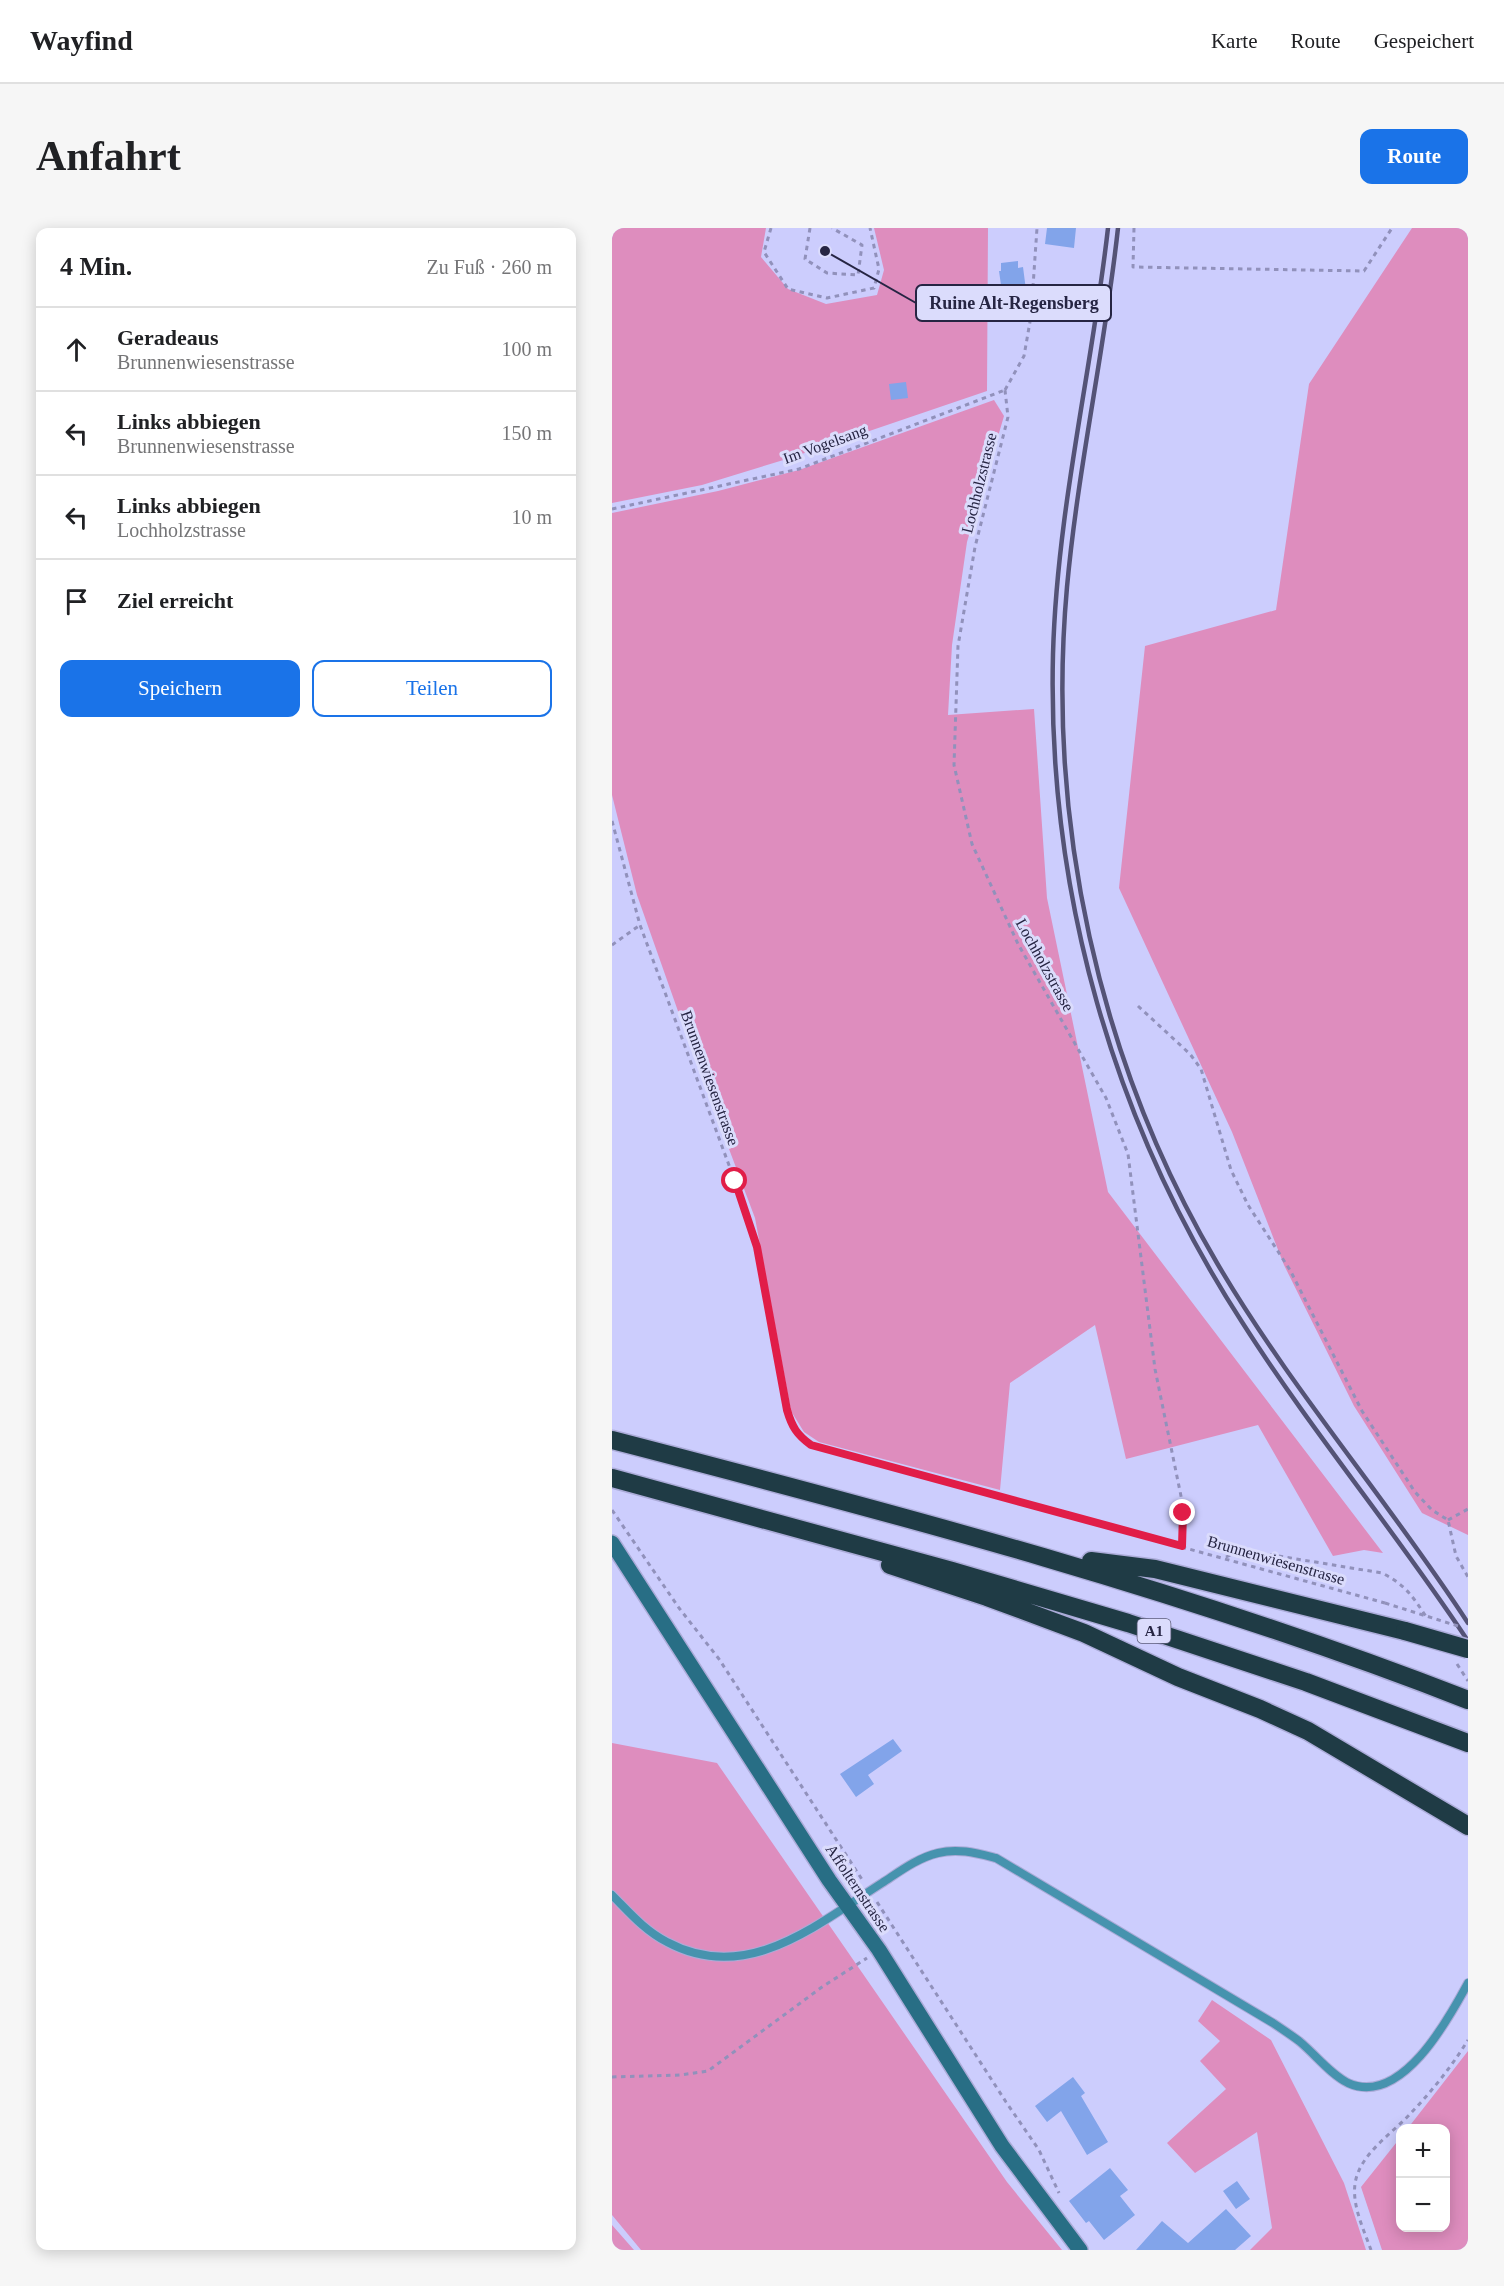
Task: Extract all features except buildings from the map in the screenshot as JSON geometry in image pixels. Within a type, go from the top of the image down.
[{"type":"highway","name":"A1","points":[[612,1440],[1044,1556],[1241,1618],[1468,1700]]},
{"type":"highway","name":"A1","points":[[612,1478],[963,1574],[1184,1641],[1306,1682],[1468,1743]]},
{"type":"highway","points":[[834,1539],[895,1568],[987,1597],[1084,1633],[1178,1677],[1260,1709],[1308,1731],[1468,1826]]},
{"type":"highway","points":[[1044,1556],[1155,1569],[1405,1630],[1462,1655]]},
{"type":"street","name":"Affolternstrasse","points":[[613,1545],[829,1880],[879,1950],[1002,2146],[1080,2250]]},
{"type":"lane","points":[[612,1895],[641,1924],[666,1942],[695,1955],[723,1959],[752,1955],[782,1944],[915,1862],[938,1853],[965,1850],[996,1858],[1273,2023],[1299,2041],[1347,2082],[1359,2086],[1373,2087],[1393,2080],[1412,2066],[1431,2042],[1468,1983]]},
{"type":"path","points":[[771,228],[764,252],[788,289],[827,298],[874,288],[879,268],[870,228]]},
{"type":"path","points":[[810,228],[805,259],[827,273],[858,275],[862,245],[832,228]]},
{"type":"path","points":[[1005,390],[1024,356],[1031,316],[1037,228]]},
{"type":"path","points":[[1134,228],[1133,267],[1364,271],[1392,228]]},
{"type":"path","name":"Im Vogelsang","points":[[612,509],[799,469],[1005,390]]},
{"type":"path","name":"Lochholzstrasse","points":[[1005,390],[1008,417],[975,547],[958,646],[954,765],[972,844],[1018,945],[1106,1098],[1128,1154],[1155,1369],[1182,1501],[1182,1546]]},
{"type":"path","name":"Brunnenwiesenstrasse","points":[[612,821],[640,925],[753,1230],[787,1410],[792,1426],[799,1436],[811,1445],[1224,1557],[1468,1629]]},
{"type":"path","points":[[612,945],[640,925]]},
{"type":"path","points":[[1138,1006],[1190,1054],[1201,1069],[1231,1170],[1248,1205],[1290,1270],[1362,1412],[1415,1492],[1432,1510],[1448,1520],[1456,1556],[1468,1577]]},
{"type":"path","points":[[1448,1520],[1468,1509]]},
{"type":"path","points":[[612,1510],[641,1553]]},
{"type":"path","points":[[1224,1557],[1248,1551],[1382,1573],[1398,1581],[1411,1593],[1430,1622]]},
{"type":"path","points":[[1462,1655],[1468,1682]]},
{"type":"path","points":[[612,2077],[680,2076],[708,2071],[822,1987],[879,1950]]},
{"type":"path","points":[[1371,2250],[1356,2206],[1355,2183],[1362,2166],[1391,2132],[1412,2113],[1455,2062],[1468,2040]]},
{"type":"shaded area","points":[[612,228],[766,228],[761,257],[788,289],[826,304],[877,295],[884,270],[874,228],[988,228],[987,391],[790,458],[702,485],[612,503]]},
{"type":"shaded area","points":[[1412,228],[1468,228],[1468,1535],[1422,1513],[1354,1406],[1284,1265],[1232,1132],[1119,888],[1145,646],[1276,610],[1309,384]]},
{"type":"shaded area","points":[[994,400],[1004,416],[967,542],[952,645],[948,715],[1034,709],[1047,898],[1108,1192],[1383,1553],[1364,1550],[1333,1556],[1258,1425],[1126,1459],[1095,1325],[1010,1383],[1000,1490],[819,1442],[804,1432],[791,1411],[755,1218],[637,895],[612,795],[612,513],[718,491],[799,470]]},
{"type":"shaded area","points":[[612,1743],[717,1763],[1007,2182],[1062,2250],[641,2250],[612,2215]]},
{"type":"shaded area","points":[[1212,2000],[1271,2040],[1344,2183],[1366,2250],[1250,2250],[1272,2228],[1257,2132],[1195,2173],[1167,2143],[1226,2089],[1200,2061],[1220,2041],[1198,2021]]},
{"type":"shaded area","points":[[1468,2051],[1468,2250],[1382,2250],[1361,2187],[1396,2143],[1396,2232],[1450,2232],[1450,2124],[1411,2124]]},
{"type":"shaded area","points":[[612,2225],[634,2250],[612,2250]]},
{"type":"railway","points":[[1108,228],[1061,547],[1053,654],[1054,743],[1062,830],[1076,917],[1097,1002],[1124,1086],[1157,1167],[1197,1246],[1269,1363],[1468,1641]]},
{"type":"railway","points":[[1118,228],[1072,542],[1067,587],[1063,675],[1065,763],[1074,850],[1090,937],[1112,1022],[1140,1105],[1176,1186],[1217,1263],[1276,1355],[1468,1623]]},
{"type":"place","name":"Ruine Alt-Regensberg","points":[[825,251]]},
{"type":"route","points":[[735,1181],[757,1247],[787,1410],[792,1426],[799,1436],[811,1445],[1182,1546],[1183,1513]]}]
